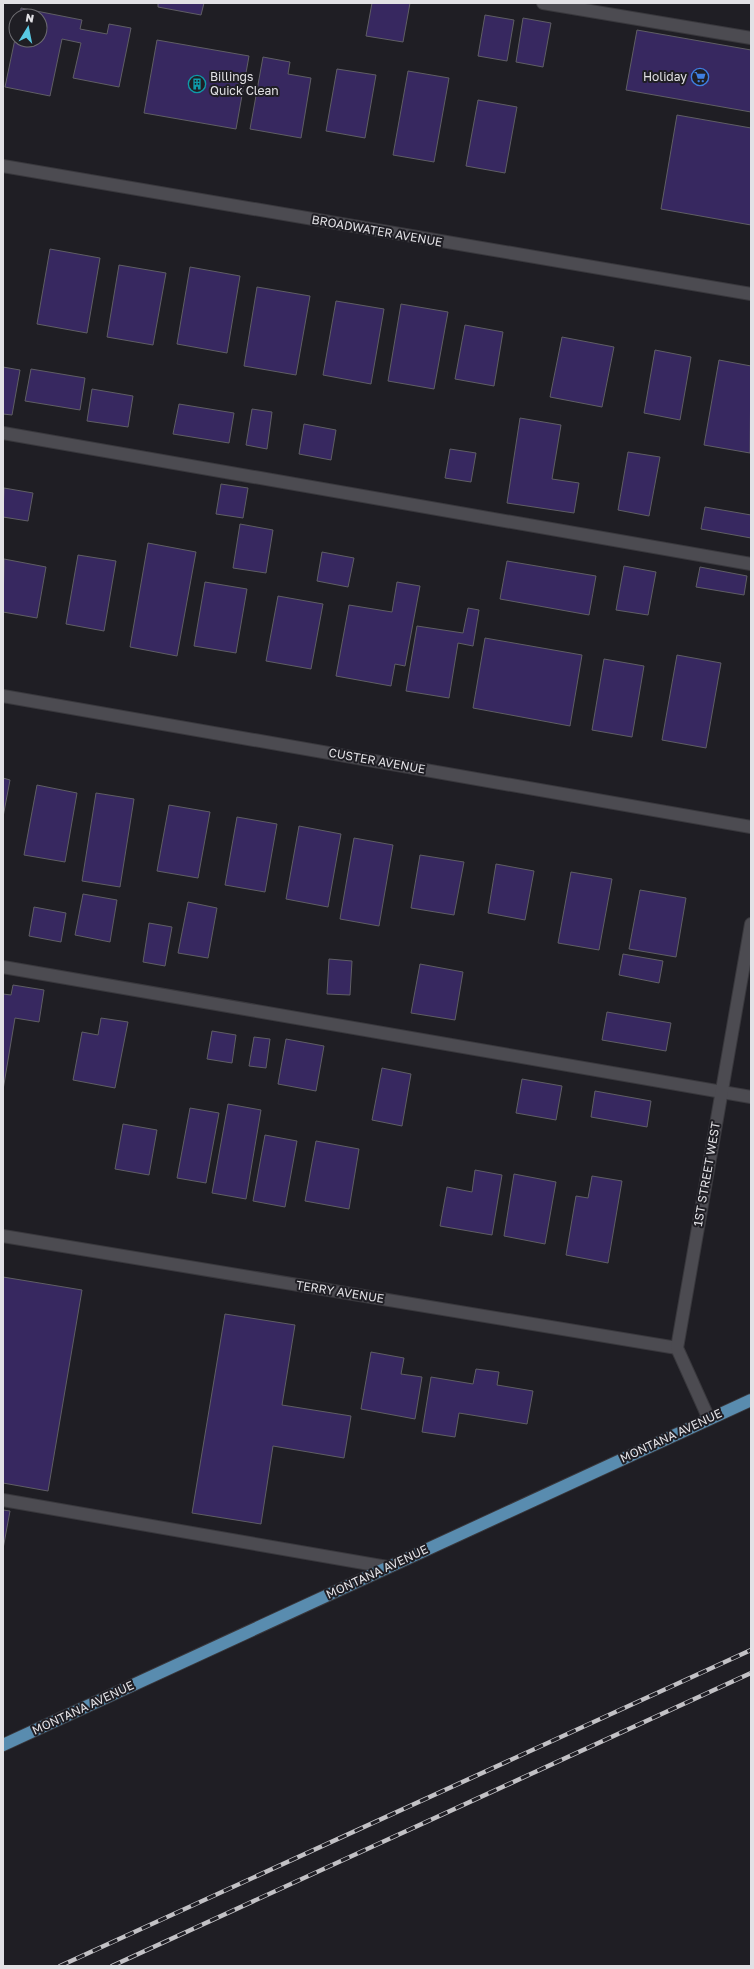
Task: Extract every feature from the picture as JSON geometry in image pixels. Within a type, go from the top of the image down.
[{"type":"main road","name":"MONTANA AVENUE","points":[[3,1745],[751,1400]]},
{"type":"street","points":[[542,3],[751,38]]},
{"type":"street","name":"BROADWATER AVENUE","points":[[3,166],[751,294]]},
{"type":"street","points":[[3,433],[751,564]]},
{"type":"street","name":"CUSTER AVENUE","points":[[3,696],[751,827]]},
{"type":"street","name":"1ST STREET WEST","points":[[678,1348],[751,924]]},
{"type":"street","points":[[3,967],[751,1097]]},
{"type":"street","name":"TERRY AVENUE","points":[[3,1236],[678,1348]]},
{"type":"street","points":[[678,1348],[709,1419]]},
{"type":"street","points":[[3,1500],[387,1567]]},
{"type":"building","points":[[158,3],[204,3],[201,15],[158,7]]},
{"type":"building","points":[[372,3],[410,3],[403,42],[366,36]]},
{"type":"building","points":[[48,13],[82,20],[80,29],[107,34],[109,24],[131,28],[119,87],[73,78],[81,43],[62,39],[50,96],[5,87],[13,48],[48,48]]},
{"type":"building","points":[[485,15],[514,20],[507,61],[478,56]]},
{"type":"building","points":[[523,18],[551,23],[543,67],[516,62]]},
{"type":"building","points":[[637,30],[751,50],[751,112],[626,90]]},
{"type":"building","name":"Billings Quick Clean","points":[[157,40],[249,56],[236,129],[144,113]]},
{"type":"building","points":[[263,57],[290,62],[288,74],[311,78],[301,138],[250,129]]},
{"type":"building","points":[[337,69],[376,75],[365,138],[326,131]]},
{"type":"building","points":[[408,71],[449,78],[434,162],[393,155]]},
{"type":"building","points":[[478,100],[517,107],[505,173],[466,166]]},
{"type":"building","points":[[677,115],[751,128],[751,225],[661,209]]},
{"type":"building","points":[[50,249],[100,258],[87,333],[37,324]]},
{"type":"building","points":[[119,265],[166,273],[153,345],[107,337]]},
{"type":"building","points":[[190,267],[240,276],[227,353],[177,344]]},
{"type":"building","points":[[257,287],[310,296],[296,375],[244,366]]},
{"type":"building","points":[[336,301],[384,309],[371,384],[323,375]]},
{"type":"building","points":[[401,304],[448,312],[434,389],[388,381]]},
{"type":"building","points":[[465,325],[503,332],[494,386],[455,379]]},
{"type":"building","points":[[562,337],[614,347],[602,407],[550,397]]},
{"type":"building","points":[[655,350],[691,357],[680,420],[644,413]]},
{"type":"building","points":[[719,360],[751,366],[750,453],[704,445]]},
{"type":"building","points":[[3,367],[20,370],[12,415],[3,414]]},
{"type":"building","points":[[31,369],[85,378],[80,410],[25,401]]},
{"type":"building","points":[[92,389],[133,396],[128,427],[87,421]]},
{"type":"building","points":[[179,404],[234,413],[229,443],[173,434]]},
{"type":"building","points":[[252,409],[272,412],[267,449],[246,445]]},
{"type":"building","points":[[520,418],[561,425],[552,479],[579,483],[574,513],[507,503]]},
{"type":"building","points":[[304,424],[336,430],[331,460],[299,454]]},
{"type":"building","points":[[450,449],[476,453],[471,482],[445,478]]},
{"type":"building","points":[[628,452],[660,457],[649,516],[618,510]]},
{"type":"building","points":[[221,484],[248,488],[243,518],[216,514]]},
{"type":"building","points":[[4,488],[33,493],[28,521],[3,517]]},
{"type":"building","points":[[705,507],[751,515],[751,538],[701,529]]},
{"type":"building","points":[[240,524],[273,530],[266,573],[233,568]]},
{"type":"building","points":[[148,543],[196,552],[177,656],[130,647]]},
{"type":"building","points":[[322,552],[354,558],[348,587],[317,581]]},
{"type":"building","points":[[78,555],[116,561],[104,631],[66,624]]},
{"type":"building","points":[[4,559],[46,567],[37,618],[3,612]]},
{"type":"building","points":[[507,561],[596,576],[589,615],[500,599]]},
{"type":"building","points":[[624,566],[656,572],[648,615],[616,610]]},
{"type":"building","points":[[700,567],[747,576],[744,595],[696,587]]},
{"type":"building","points":[[205,582],[247,589],[236,653],[194,646]]},
{"type":"building","points":[[397,582],[420,586],[405,666],[395,664],[391,686],[336,676],[349,605],[392,612]]},
{"type":"building","points":[[278,596],[323,604],[311,669],[266,661]]},
{"type":"building","points":[[468,608],[479,610],[473,646],[458,643],[449,698],[406,691],[417,626],[463,633]]},
{"type":"building","points":[[485,638],[582,655],[570,726],[473,708]]},
{"type":"building","points":[[677,655],[721,663],[706,748],[662,740]]},
{"type":"building","points":[[604,659],[644,666],[632,737],[592,730]]},
{"type":"building","points":[[3,778],[10,780],[3,817]]},
{"type":"building","points":[[37,785],[77,793],[65,862],[24,855]]},
{"type":"building","points":[[96,793],[134,799],[120,887],[82,881]]},
{"type":"building","points":[[169,805],[210,812],[198,878],[157,871]]},
{"type":"building","points":[[237,817],[277,824],[265,892],[225,885]]},
{"type":"building","points":[[299,826],[341,834],[328,907],[286,899]]},
{"type":"building","points":[[354,838],[393,845],[379,926],[340,919]]},
{"type":"building","points":[[420,855],[464,862],[454,915],[411,908]]},
{"type":"building","points":[[496,864],[534,871],[525,920],[488,913]]},
{"type":"building","points":[[571,872],[612,879],[599,950],[558,943]]},
{"type":"building","points":[[640,890],[686,898],[676,957],[629,949]]},
{"type":"building","points":[[83,894],[117,900],[110,942],[75,935]]},
{"type":"building","points":[[188,902],[217,908],[208,958],[178,953]]},
{"type":"building","points":[[34,907],[66,913],[61,942],[29,936]]},
{"type":"building","points":[[149,923],[172,927],[165,966],[143,962]]},
{"type":"building","points":[[623,954],[663,961],[659,983],[619,975]]},
{"type":"building","points":[[329,959],[352,961],[350,995],[327,994]]},
{"type":"building","points":[[420,964],[463,972],[455,1020],[411,1013]]},
{"type":"building","points":[[13,985],[44,990],[39,1022],[15,1018],[3,1090],[3,994],[11,995]]},
{"type":"building","points":[[607,1012],[671,1023],[666,1051],[602,1040]]},
{"type":"building","points":[[101,1018],[128,1022],[115,1088],[73,1080],[82,1032],[98,1035]]},
{"type":"building","points":[[212,1031],[236,1035],[232,1063],[207,1059]]},
{"type":"building","points":[[254,1037],[270,1039],[266,1068],[249,1066]]},
{"type":"building","points":[[286,1039],[324,1046],[316,1091],[278,1084]]},
{"type":"building","points":[[382,1068],[411,1074],[402,1126],[372,1120]]},
{"type":"building","points":[[522,1079],[562,1086],[556,1120],[516,1113]]},
{"type":"building","points":[[595,1091],[651,1101],[647,1127],[591,1117]]},
{"type":"building","points":[[228,1104],[261,1110],[246,1199],[212,1193]]},
{"type":"building","points":[[190,1108],[219,1113],[206,1183],[177,1178]]},
{"type":"building","points":[[123,1124],[157,1130],[149,1175],[115,1169]]},
{"type":"building","points":[[265,1135],[297,1141],[285,1207],[253,1201]]},
{"type":"building","points":[[316,1141],[359,1149],[349,1209],[305,1201]]},
{"type":"building","points":[[475,1170],[502,1175],[492,1235],[440,1226],[447,1187],[472,1192]]},
{"type":"building","points":[[514,1174],[556,1182],[545,1244],[504,1236]]},
{"type":"building","points":[[592,1176],[622,1181],[608,1263],[566,1255],[576,1196],[588,1198]]},
{"type":"building","points":[[3,1277],[82,1290],[48,1491],[3,1483]]},
{"type":"building","points":[[225,1314],[295,1325],[282,1405],[351,1416],[344,1458],[273,1446],[261,1524],[192,1513]]},
{"type":"building","points":[[371,1352],[404,1358],[401,1374],[422,1377],[415,1419],[361,1409]]},
{"type":"building","points":[[476,1369],[499,1372],[497,1385],[533,1391],[527,1424],[459,1413],[455,1437],[422,1432],[431,1377],[473,1384]]},
{"type":"building","points":[[3,1510],[10,1511],[3,1549]]},
{"type":"railway","points":[[60,1966],[751,1650]]},
{"type":"railway","points":[[112,1966],[751,1673]]},
{"type":"place","name":"Holiday","points":[[700,77]]},
{"type":"place","name":"Billings Quick Clean","points":[[197,84]]}]
